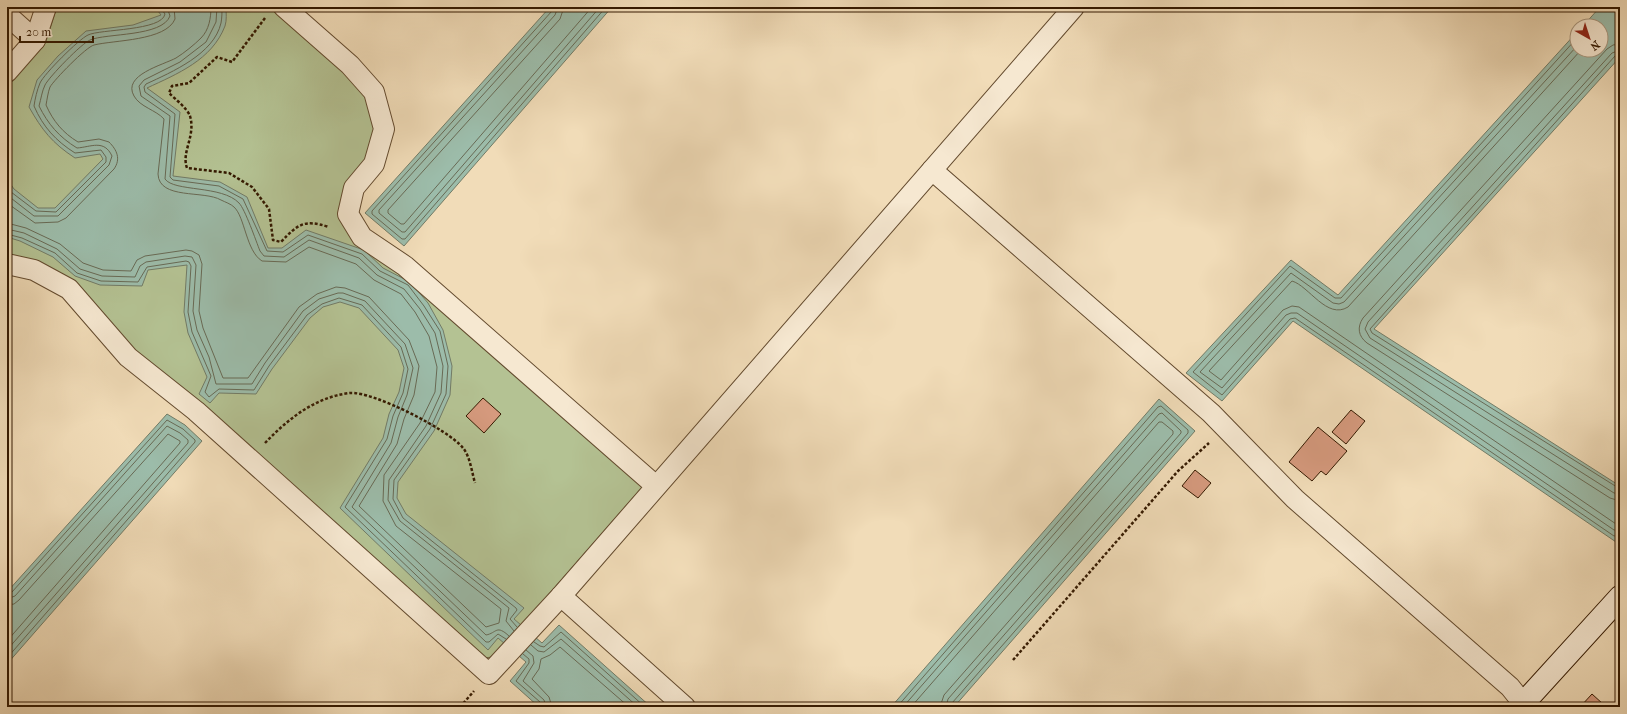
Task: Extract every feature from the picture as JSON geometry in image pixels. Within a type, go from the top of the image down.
[{"type":"street","points":[[7,72],[35,40],[46,7]]},
{"type":"street","points":[[7,264],[34,270],[69,289],[128,357],[196,411],[489,674],[561,596],[1074,7]]},
{"type":"street","points":[[277,10],[350,65],[374,92],[384,129],[374,164],[354,188],[348,214],[362,237],[405,266],[656,486]]},
{"type":"street","points":[[7,15],[35,40]]},
{"type":"street","points":[[932,170],[1211,413],[1294,499],[1510,687],[1523,706],[1620,597]]},
{"type":"street","points":[[561,596],[685,707]]},
{"type":"path","points":[[277,10],[232,62],[217,57],[189,83],[172,86],[169,93],[190,115],[192,136],[184,160],[187,168],[229,173],[252,187],[269,209],[273,240],[281,242],[295,227],[314,222],[362,237]]},
{"type":"path","points":[[250,460],[283,424],[318,402],[351,393],[383,401],[444,431],[464,449],[475,483]]},
{"type":"path","points":[[1012,660],[1178,471],[1225,427]]},
{"type":"shaded area","points":[[57,7],[269,7],[342,71],[367,98],[377,129],[367,161],[340,216],[405,275],[645,484],[494,657],[481,658],[134,352],[92,305],[7,256],[7,85],[46,41]]},
{"type":"water","points":[[155,7],[226,7],[225,26],[212,48],[203,57],[181,71],[147,88],[180,112],[173,176],[220,182],[247,197],[268,248],[282,248],[306,230],[364,250],[383,268],[410,282],[428,303],[443,330],[452,366],[450,395],[434,431],[398,482],[397,498],[406,514],[524,608],[514,619],[542,643],[559,625],[651,707],[539,707],[510,681],[526,662],[498,638],[488,650],[340,508],[383,438],[389,414],[399,392],[404,368],[398,350],[359,308],[340,302],[323,307],[310,318],[272,369],[256,394],[219,393],[210,403],[199,394],[207,377],[188,333],[184,312],[187,265],[148,270],[142,286],[100,285],[75,276],[53,257],[20,241],[7,237],[7,179],[14,189],[38,208],[55,208],[103,159],[100,154],[75,158],[48,136],[38,123],[29,107],[37,80],[58,56],[86,31],[133,25],[161,15]]},
{"type":"water","points":[[550,7],[612,7],[404,246],[365,213]]},
{"type":"water","points":[[1600,7],[1620,7],[1620,57],[1374,329],[1620,486],[1620,537],[1616,542],[1293,321],[1222,401],[1186,373],[1291,260],[1338,295],[1569,41],[1569,58],[1609,58],[1609,18],[1590,18]]},
{"type":"water","points":[[1159,399],[1195,431],[954,707],[891,707]]},
{"type":"water","points":[[167,414],[185,425],[202,441],[7,664],[7,592]]},
{"type":"building","points":[[483,398],[501,414],[484,433],[466,416]]},
{"type":"building","points":[[1351,410],[1365,421],[1346,444],[1332,432]]},
{"type":"building","points":[[1318,427],[1347,451],[1326,475],[1321,471],[1312,481],[1289,462]]},
{"type":"building","points":[[1195,470],[1211,483],[1198,498],[1182,486]]},
{"type":"building","points":[[1592,694],[1603,704],[1600,707],[1580,707]]}]
